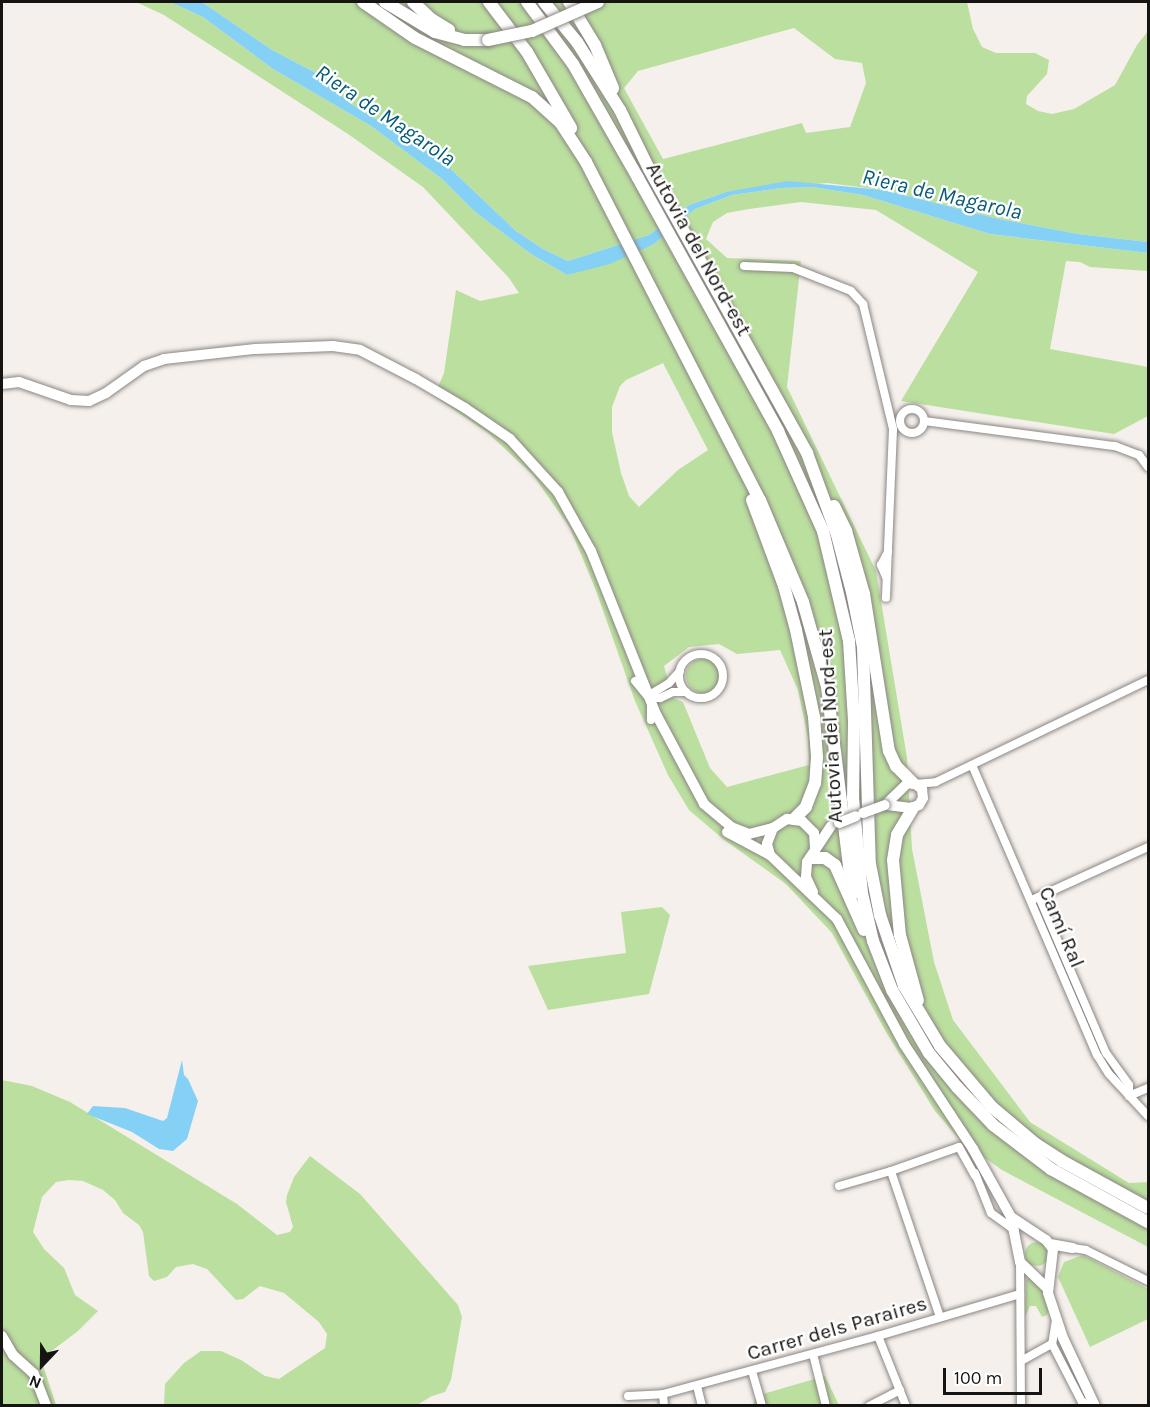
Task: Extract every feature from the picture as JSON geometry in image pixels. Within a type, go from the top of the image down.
[{"type":"highway","points":[[363,2],[415,38],[511,84],[538,102],[560,122],[586,162]]},
{"type":"highway","points":[[385,2],[435,32],[464,40],[488,40],[532,31],[598,2]]},
{"type":"highway","points":[[413,2],[431,19],[447,29],[488,40]]},
{"type":"highway","points":[[489,2],[527,52],[553,93],[674,336],[760,500],[803,602],[827,687],[849,866],[855,894],[868,924]]},
{"type":"highway","name":"Autovia del Nord-est","points":[[527,2],[573,64],[638,178],[791,456],[823,531],[849,641],[858,864],[868,924],[892,990],[916,1034],[970,1102],[1009,1139],[1051,1169],[1149,1222]]},
{"type":"highway","name":"Autovia del Nord-est","points":[[544,2],[577,42],[621,110],[649,170],[807,453],[837,535],[863,647],[866,797],[874,892],[904,986],[937,1042],[958,1071],[1004,1118],[1062,1161],[1149,1208]]},
{"type":"highway","points":[[555,2],[584,43],[600,77]]},
{"type":"highway","points":[[569,2],[599,54],[621,110]]},
{"type":"highway","points":[[691,368],[769,544],[796,630],[814,717],[817,757],[815,783],[810,798],[794,819]]},
{"type":"highway","points":[[807,453],[846,531],[864,594],[889,751],[896,766],[914,783]]},
{"type":"highway","points":[[908,807],[897,835],[893,860],[900,935],[918,998],[918,1008]]},
{"type":"highway","points":[[811,856],[825,858],[835,865],[863,929],[873,941]]},
{"type":"main road","points":[[2,384],[19,382],[71,400],[89,401],[105,393],[144,366],[164,359],[296,347],[340,346],[360,350],[465,408],[510,439],[552,484],[572,513],[591,551],[638,681],[688,792],[700,808],[731,835],[770,855],[837,919],[904,1044],[973,1149],[1011,1217],[1020,1257],[1047,1288],[1056,1320],[1095,1406]]},
{"type":"main road","points":[[638,681],[649,698],[653,717],[687,776],[710,810],[731,827],[744,833],[757,833],[772,828],[780,821],[794,819],[808,825],[835,825],[885,805],[905,784],[914,783],[922,789],[924,796],[921,803],[908,807],[885,805]]},
{"type":"main road","points":[[899,790],[898,798],[908,807]]},
{"type":"main road","points":[[808,825],[814,833],[806,877],[815,896]]},
{"type":"main road","points":[[782,866],[794,867],[811,856],[835,825]]},
{"type":"main road","points":[[770,855],[768,838],[772,828]]},
{"type":"main road","points":[[1011,1217],[1050,1244],[1073,1248]]},
{"type":"main road","points":[[1020,1257],[1028,1239],[1041,1237]]},
{"type":"main road","points":[[1047,1288],[1052,1263],[1050,1244]]},
{"type":"main road","points":[[1032,1271],[1041,1271],[1073,1248]]},
{"type":"main road","points":[[2,1336],[13,1355],[34,1374],[46,1406]]},
{"type":"street","points":[[744,266],[793,268],[840,286],[860,297],[867,316],[892,422],[886,598]]},
{"type":"street","points":[[924,421],[1115,446],[1139,454],[1149,467]]},
{"type":"street","points":[[705,655],[717,661],[722,673],[721,686],[709,696],[696,697],[686,692],[668,693],[660,698],[649,698],[657,688],[669,683],[687,660],[705,655]]},
{"type":"street","points":[[680,670],[680,682],[686,692]]},
{"type":"street","points":[[914,783],[936,782],[1149,680]]},
{"type":"street","points":[[638,681],[657,688]]},
{"type":"street","points":[[653,717],[660,698]]},
{"type":"street","name":"Camí Ral","points":[[972,765],[1035,899],[1097,1055],[1129,1096],[1149,1116]]},
{"type":"street","points":[[924,796],[936,782]]},
{"type":"street","points":[[1035,899],[1149,847]]},
{"type":"street","points":[[1129,1096],[1149,1088]]},
{"type":"street","points":[[839,1186],[891,1171],[959,1147],[991,1213],[1014,1230]]},
{"type":"street","points":[[973,1149],[975,1176]]},
{"type":"street","points":[[891,1171],[940,1317]]},
{"type":"street","points":[[1073,1248],[1086,1250],[1149,1281]]},
{"type":"street","points":[[1020,1257],[1021,1406]]},
{"type":"street","points":[[1020,1294],[1023,1281],[1032,1271]]},
{"type":"street","name":"Carrer dels Paraires","points":[[628,1396],[663,1394],[697,1386],[1020,1294]]},
{"type":"street","points":[[1056,1320],[1052,1344],[1084,1405]]},
{"type":"street","points":[[878,1336],[906,1406]]},
{"type":"street","points":[[1021,1361],[1052,1344]]},
{"type":"street","points":[[813,1354],[826,1406]]},
{"type":"street","points":[[752,1371],[762,1406]]},
{"type":"street","points":[[697,1386],[702,1406]]},
{"type":"street","points":[[869,1406],[900,1390]]},
{"type":"street","points":[[663,1394],[664,1406]]},
{"type":"green space","points":[[136,2],[170,2],[203,17],[273,69],[371,126],[442,179],[474,211],[531,254],[567,275],[654,244],[695,209],[732,195],[781,188],[812,187],[863,195],[990,234],[1148,253],[1148,271],[1090,267],[1080,262],[1066,261],[1050,349],[1148,367],[1148,416],[1114,434],[901,401],[978,272],[876,210],[801,202],[749,209],[727,213],[713,222],[706,239],[727,258],[801,261],[787,387],[876,571],[907,758],[912,849],[934,962],[953,1020],[1030,1122],[1129,1183],[1148,1182],[1148,1247],[1002,1170],[961,1141],[935,1111],[886,1032],[832,933],[786,884],[723,839],[689,810],[668,775],[635,701],[595,588],[570,528],[533,475],[488,433],[434,396],[444,373],[456,290],[480,301],[519,293],[509,278],[423,187],[348,134],[164,15]],"holes":[[[663,363],[708,450],[678,470],[639,507],[629,496],[621,473],[612,432],[612,407],[620,386],[626,380]],[[719,644],[737,654],[780,650],[798,690],[808,738],[809,765],[727,787],[710,768],[683,702],[673,698],[664,666],[689,647]]]},
{"type":"green space","points":[[202,2],[967,2],[973,29],[982,47],[996,53],[1035,53],[1049,60],[1047,74],[1027,96],[1026,104],[1038,111],[1052,114],[1074,109],[1115,85],[1137,45],[1148,31],[1148,242],[1078,234],[999,219],[884,190],[827,183],[726,192],[689,205],[649,235],[568,261],[543,249],[516,231],[439,158],[348,102],[318,74],[272,50]],"holes":[[[794,28],[835,59],[862,63],[866,83],[850,127],[806,133],[802,123],[663,159],[624,88],[638,71]]]},
{"type":"green space","points":[[703,659],[715,664],[720,676],[715,688],[703,693],[691,688],[686,676],[691,664]]},
{"type":"green space","points":[[662,907],[670,915],[649,994],[548,1010],[528,966],[626,953],[621,912]]},
{"type":"green space","points":[[2,1080],[32,1086],[70,1102],[237,1204],[277,1235],[290,1232],[293,1227],[286,1202],[287,1195],[294,1177],[310,1156],[360,1194],[458,1305],[462,1317],[451,1380],[445,1392],[432,1396],[417,1405],[164,1405],[165,1384],[184,1363],[201,1351],[221,1351],[241,1360],[265,1376],[279,1379],[325,1348],[327,1334],[319,1322],[284,1293],[260,1286],[243,1299],[236,1300],[207,1269],[193,1264],[176,1267],[167,1277],[154,1281],[149,1276],[143,1232],[139,1225],[123,1213],[115,1200],[103,1190],[83,1181],[69,1180],[56,1182],[42,1197],[33,1232],[44,1249],[64,1268],[75,1295],[98,1311],[78,1331],[41,1359],[56,1405],[2,1406]]},
{"type":"green space","points":[[1037,1242],[1042,1243],[1048,1249],[1048,1259],[1042,1265],[1037,1266],[1032,1265],[1026,1259],[1025,1254],[1026,1249],[1032,1243]]},
{"type":"green space","points":[[1083,1255],[1148,1289],[1148,1319],[1090,1347],[1058,1277],[1064,1262]]},
{"type":"green space","points":[[1029,1278],[1040,1284],[1049,1310],[1047,1315],[1042,1317],[1036,1306],[1030,1306],[1025,1317],[1026,1280]]},
{"type":"green space","points":[[825,1376],[839,1405],[753,1406],[756,1396]]},
{"type":"water","points":[[170,2],[202,2],[272,50],[318,74],[348,102],[439,158],[516,231],[543,249],[568,261],[649,235],[689,205],[726,192],[788,181],[884,190],[999,219],[1078,234],[1148,242],[1148,253],[990,234],[863,195],[812,187],[781,188],[732,195],[695,209],[654,244],[610,264],[567,275],[531,254],[474,211],[442,179],[371,126],[273,69],[203,17]]},
{"type":"water","points":[[182,1060],[184,1075],[198,1101],[187,1139],[173,1151],[159,1149],[132,1132],[87,1114],[93,1106],[125,1108],[163,1121],[167,1118]]},
{"type":"water label","name":"Riera de Magarola","points":[[385,116]]},
{"type":"water label","name":"Riera de Magarola","points":[[942,195]]}]
